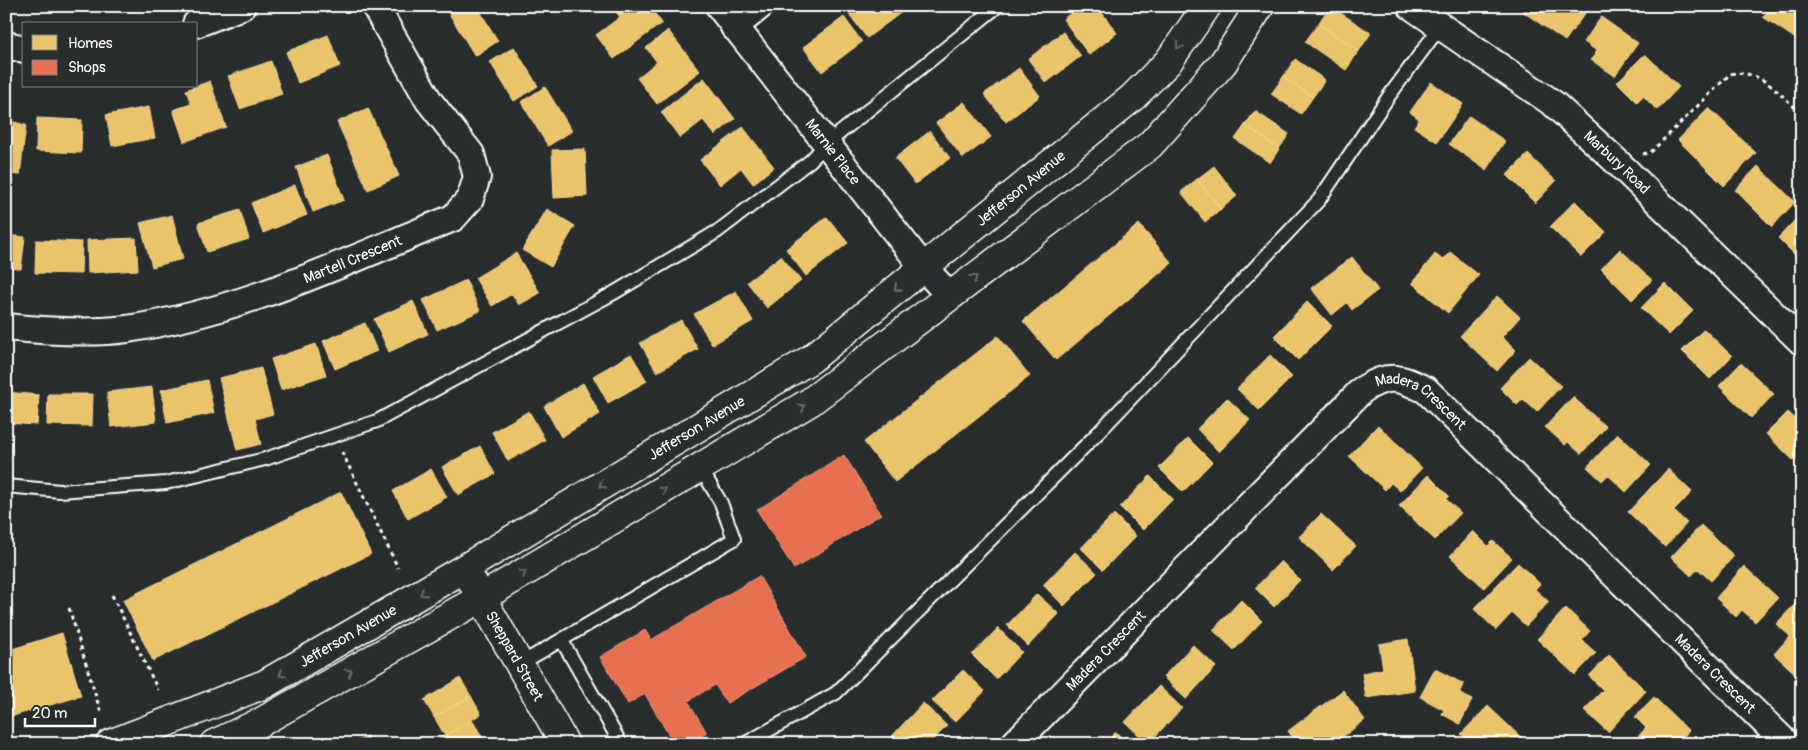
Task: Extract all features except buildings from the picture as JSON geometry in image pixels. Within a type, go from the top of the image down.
[{"type":"street","points":[[198,23],[242,6]]},
{"type":"street","name":"Martell Crescent","points":[[6,327],[89,331],[126,329],[213,312],[253,300],[453,218],[470,199],[477,177],[471,154],[429,101],[374,6]]},
{"type":"street","name":"Marnie Place","points":[[718,6],[923,267],[950,296]]},
{"type":"street","points":[[734,27],[760,6]]},
{"type":"street","name":"Jefferson Avenue","points":[[110,744],[265,684],[465,568],[811,359],[1133,97],[1168,62],[1207,6]]},
{"type":"street","name":"Jefferson Avenue","points":[[214,744],[260,722],[481,598],[810,402],[1150,145],[1223,63],[1260,6]]},
{"type":"street","name":"Marbury Road","points":[[1411,6],[1554,104],[1617,162],[1802,342]]},
{"type":"street","points":[[6,45],[22,49]]},
{"type":"street","name":"Madera Crescent","points":[[1014,744],[1362,390],[1377,380],[1393,377],[1426,390],[1787,744]]},
{"type":"street","name":"Sheppard Street","points":[[465,568],[565,744]]},
{"type":"lane","points":[[6,486],[60,491],[166,483],[265,459],[377,421],[612,294],[718,231],[795,172],[826,144],[998,6]]},
{"type":"lane","points":[[744,744],[836,693],[1098,433],[1318,200],[1389,96],[1440,27]]},
{"type":"lane","points":[[520,664],[734,539],[721,503],[700,468]]},
{"type":"lane","points":[[562,641],[621,744]]},
{"type":"path","points":[[1617,162],[1652,152],[1730,74],[1743,71],[1759,76],[1802,114]]},
{"type":"path","points":[[334,436],[398,568]]},
{"type":"path","points":[[112,595],[158,690]]},
{"type":"path","points":[[70,608],[101,713]]}]
